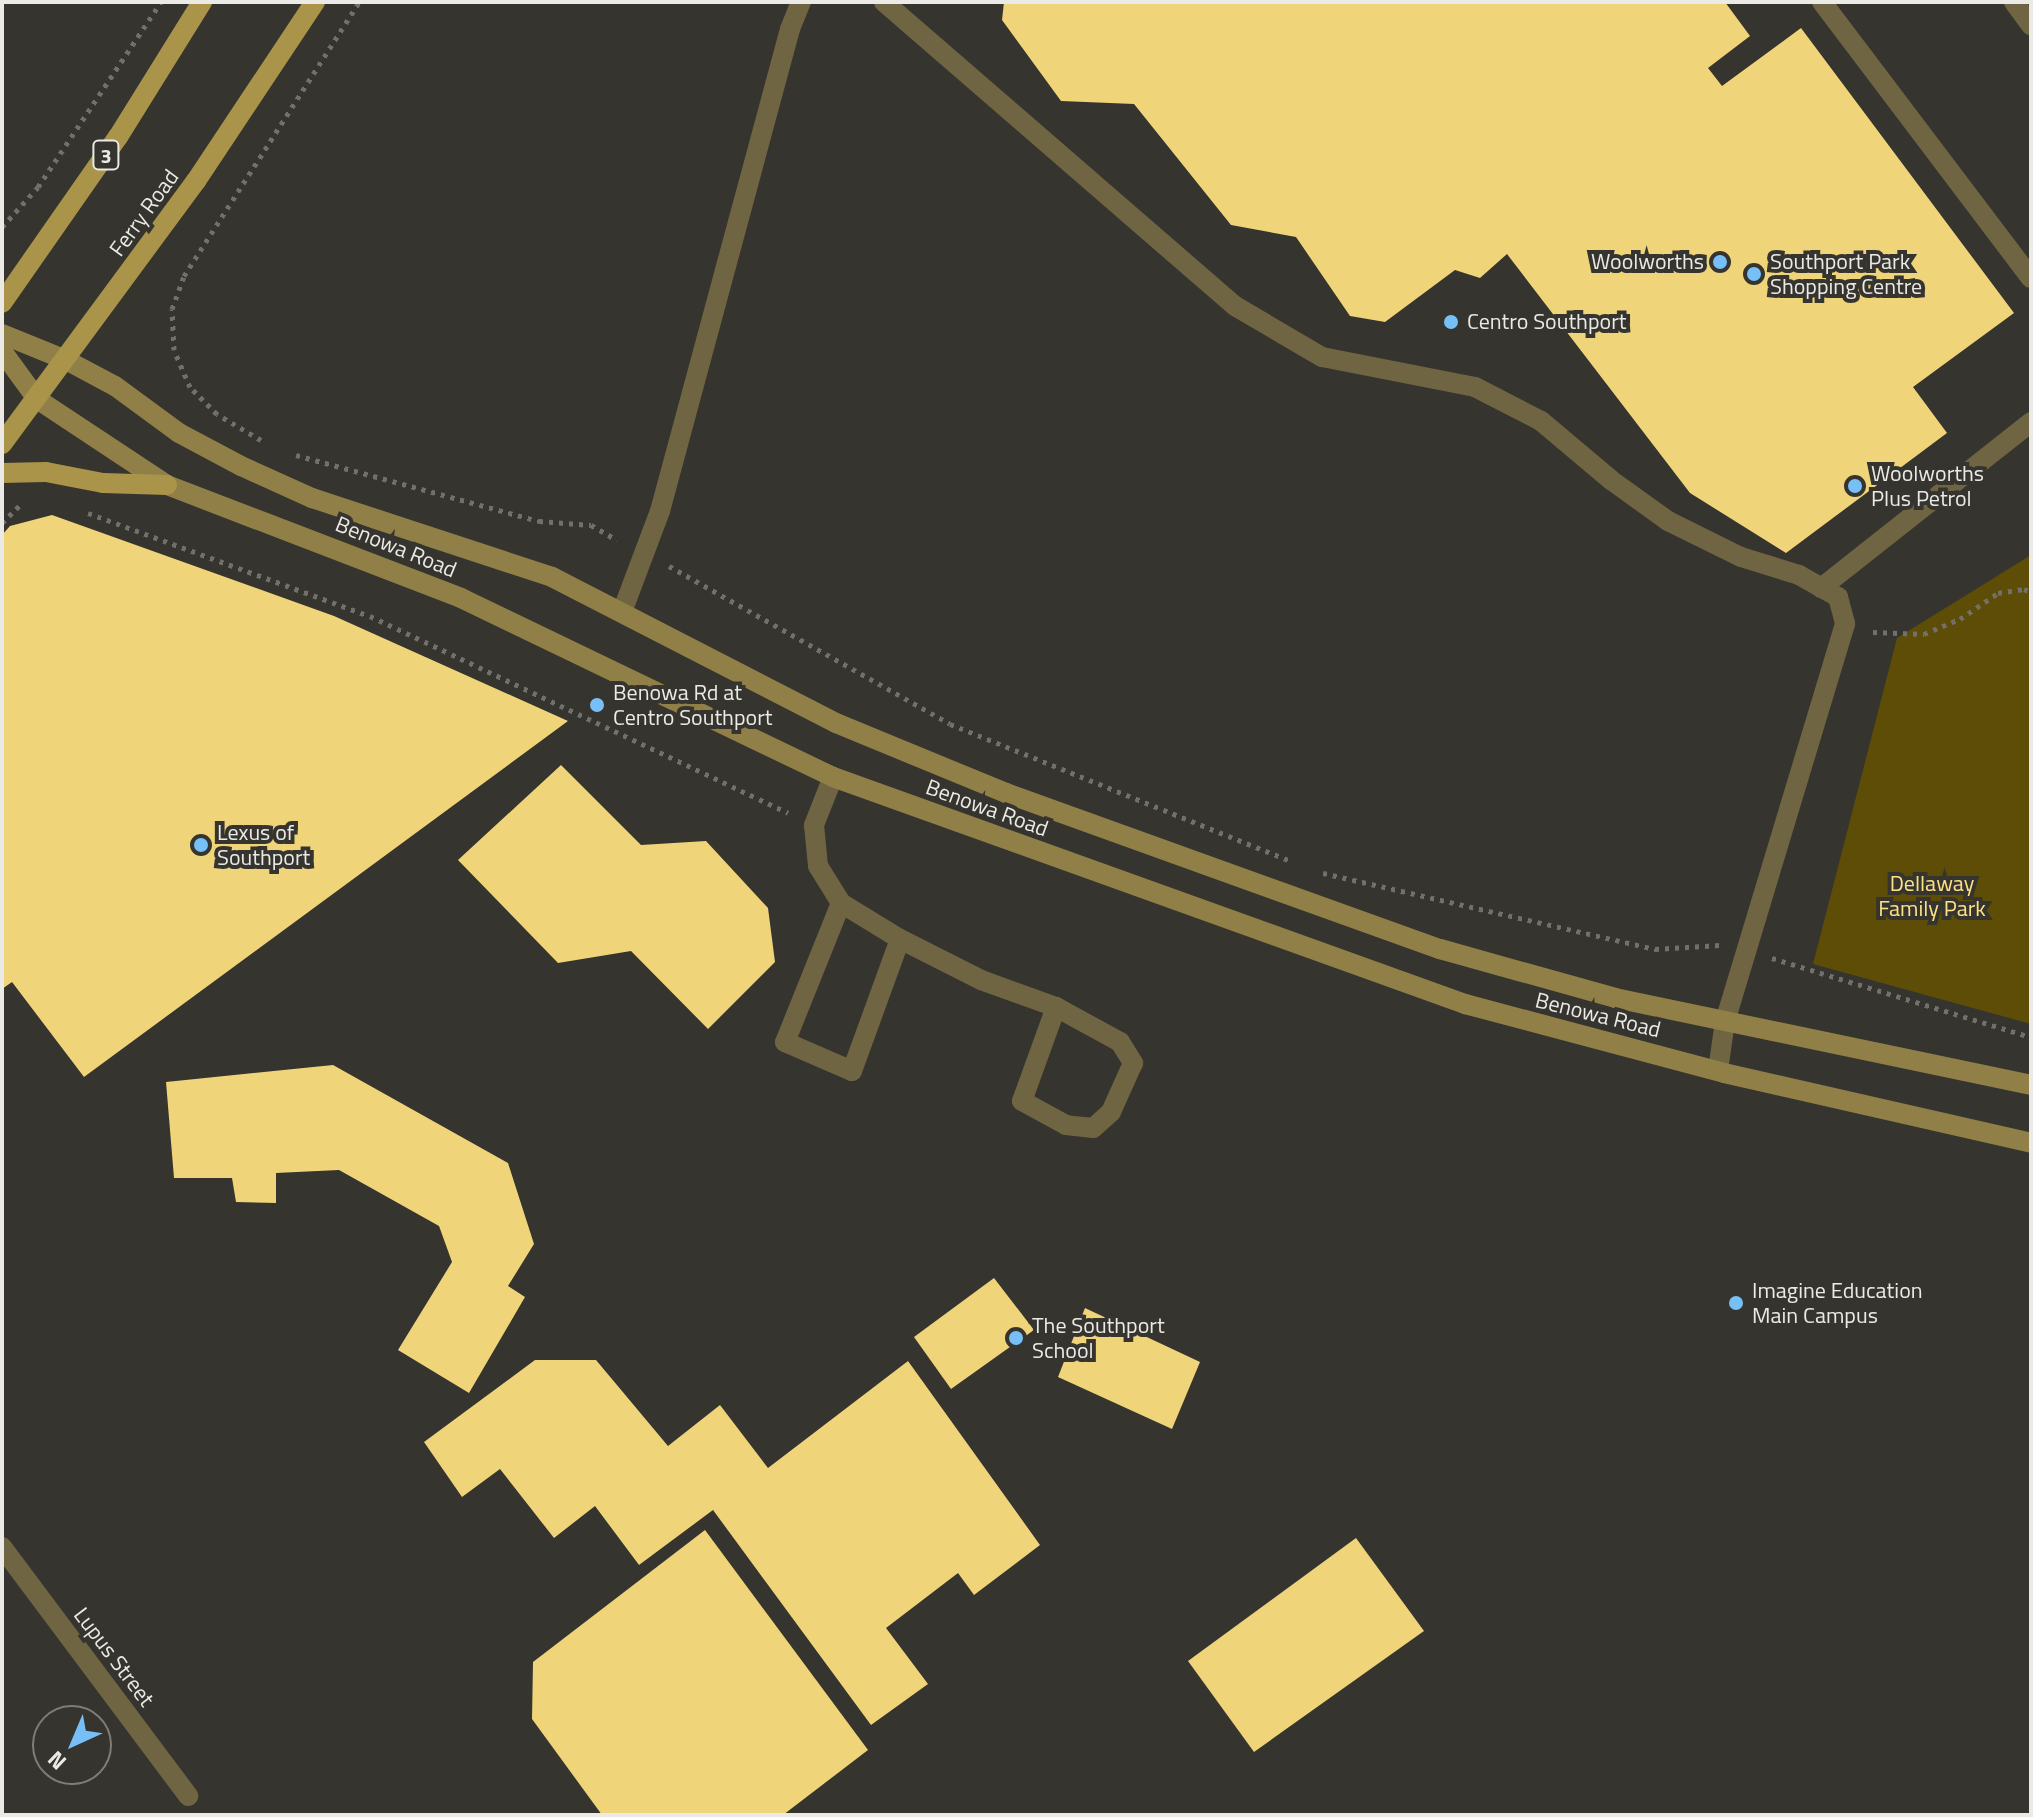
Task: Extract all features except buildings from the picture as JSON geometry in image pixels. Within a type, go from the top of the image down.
[{"type":"main road","name":"3","points":[[2,303],[118,137],[202,2]]},
{"type":"main road","name":"Ferry Road","points":[[2,444],[196,181],[315,2]]},
{"type":"main road","name":"Benowa Road","points":[[2,334],[66,360],[115,386],[179,433],[241,466],[312,498],[552,577],[836,723],[1006,793],[1440,949],[1615,998],[2031,1085]]},
{"type":"main road","name":"Benowa Road","points":[[2,351],[37,399],[167,485],[461,598],[833,777],[1398,982],[1519,1019],[1718,1071],[2031,1143]]},
{"type":"main road","points":[[2,473],[46,472],[103,483],[167,485]]},
{"type":"street","points":[[622,612],[660,511],[790,29],[801,2]]},
{"type":"street","points":[[884,2],[1235,306],[1322,357],[1475,387],[1541,421],[1611,480],[1668,521],[1741,557],[1799,575],[1838,597],[1845,624],[1725,1021],[1718,1071]]},
{"type":"street","points":[[1822,2],[2031,278]]},
{"type":"street","points":[[2014,2],[2031,25]]},
{"type":"street","points":[[1821,588],[2031,422]]},
{"type":"street","points":[[833,777],[814,825],[818,866],[841,903],[900,939],[981,980],[1056,1007],[1120,1042],[1133,1063],[1111,1112],[1093,1128],[1066,1125],[1022,1101],[1056,1007]]},
{"type":"street","points":[[841,903],[785,1042],[852,1071],[900,939]]},
{"type":"street","name":"Lupus Street","points":[[2,1547],[188,1796]]},
{"type":"path","points":[[2,227],[38,187],[161,2]]},
{"type":"path","points":[[267,442],[217,414],[190,387],[174,350],[172,309],[184,276],[359,2]]},
{"type":"path","points":[[288,452],[539,521],[591,525],[703,583],[950,724],[1299,864]]},
{"type":"path","points":[[2,523],[18,505],[27,502]]},
{"type":"path","points":[[79,510],[370,616],[814,825]]},
{"type":"path","points":[[1845,624],[1884,635],[1924,634],[1960,619],[1998,593],[2024,589],[2031,592]]},
{"type":"path","points":[[1311,869],[1655,949],[1712,944],[1747,949],[2031,1037]]},
{"type":"green space","name":"Dellaway Family Park","points":[[2031,555],[2031,1024],[1813,964],[1897,638]]},
{"type":"place","name":"Woolworths","points":[[1720,262]]},
{"type":"place","name":"Southport Park Shopping Centre","points":[[1754,274]]},
{"type":"place","name":"Centro Southport","points":[[1451,322]]},
{"type":"place","name":"Woolworths Plus Petrol","points":[[1855,486]]},
{"type":"place","name":"Benowa Rd at Centro Southport","points":[[597,705]]},
{"type":"place","name":"Lexus of Southport","points":[[201,845]]},
{"type":"place","name":"Imagine Education Main Campus","points":[[1736,1303]]},
{"type":"place","name":"The Southport School","points":[[1016,1338]]}]
